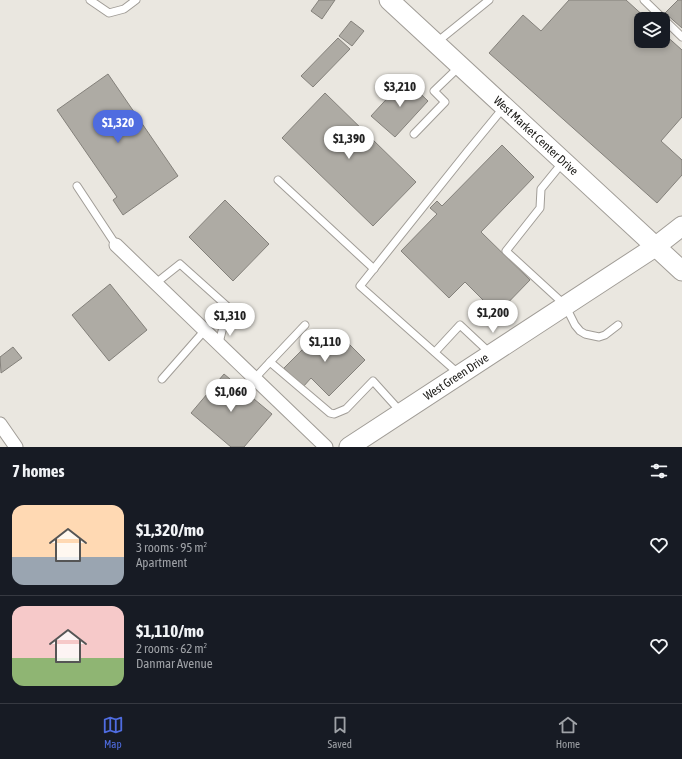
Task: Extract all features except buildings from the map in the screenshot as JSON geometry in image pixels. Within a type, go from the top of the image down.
[{"type":"main road","name":"West Market Center Drive","points":[[388,0],[682,271]]},
{"type":"main road","name":"West Green Drive","points":[[349,447],[655,247],[682,226]]},
{"type":"street","points":[[116,245],[326,447]]},
{"type":"street","points":[[0,424],[16,447]]},
{"type":"lane","points":[[90,0],[109,13],[124,9],[136,0]]},
{"type":"lane","points":[[436,44],[489,0]]},
{"type":"lane","points":[[644,0],[682,36]]},
{"type":"lane","points":[[414,134],[445,102],[434,91],[460,66]]},
{"type":"lane","points":[[460,374],[360,286],[466,152],[504,107]]},
{"type":"lane","points":[[564,162],[541,188],[540,208],[506,251],[565,306],[575,325],[580,331],[585,334],[599,337],[605,335],[618,325]]},
{"type":"lane","points":[[278,180],[374,269]]},
{"type":"lane","points":[[77,186],[116,245]]},
{"type":"lane","points":[[156,283],[180,264],[228,307],[218,343]]},
{"type":"lane","points":[[255,378],[305,325]]},
{"type":"lane","points":[[435,352],[460,325],[491,354]]},
{"type":"lane","points":[[162,379],[205,330]]},
{"type":"lane","points":[[270,362],[330,413],[339,413],[346,409],[373,381],[401,413]]}]
